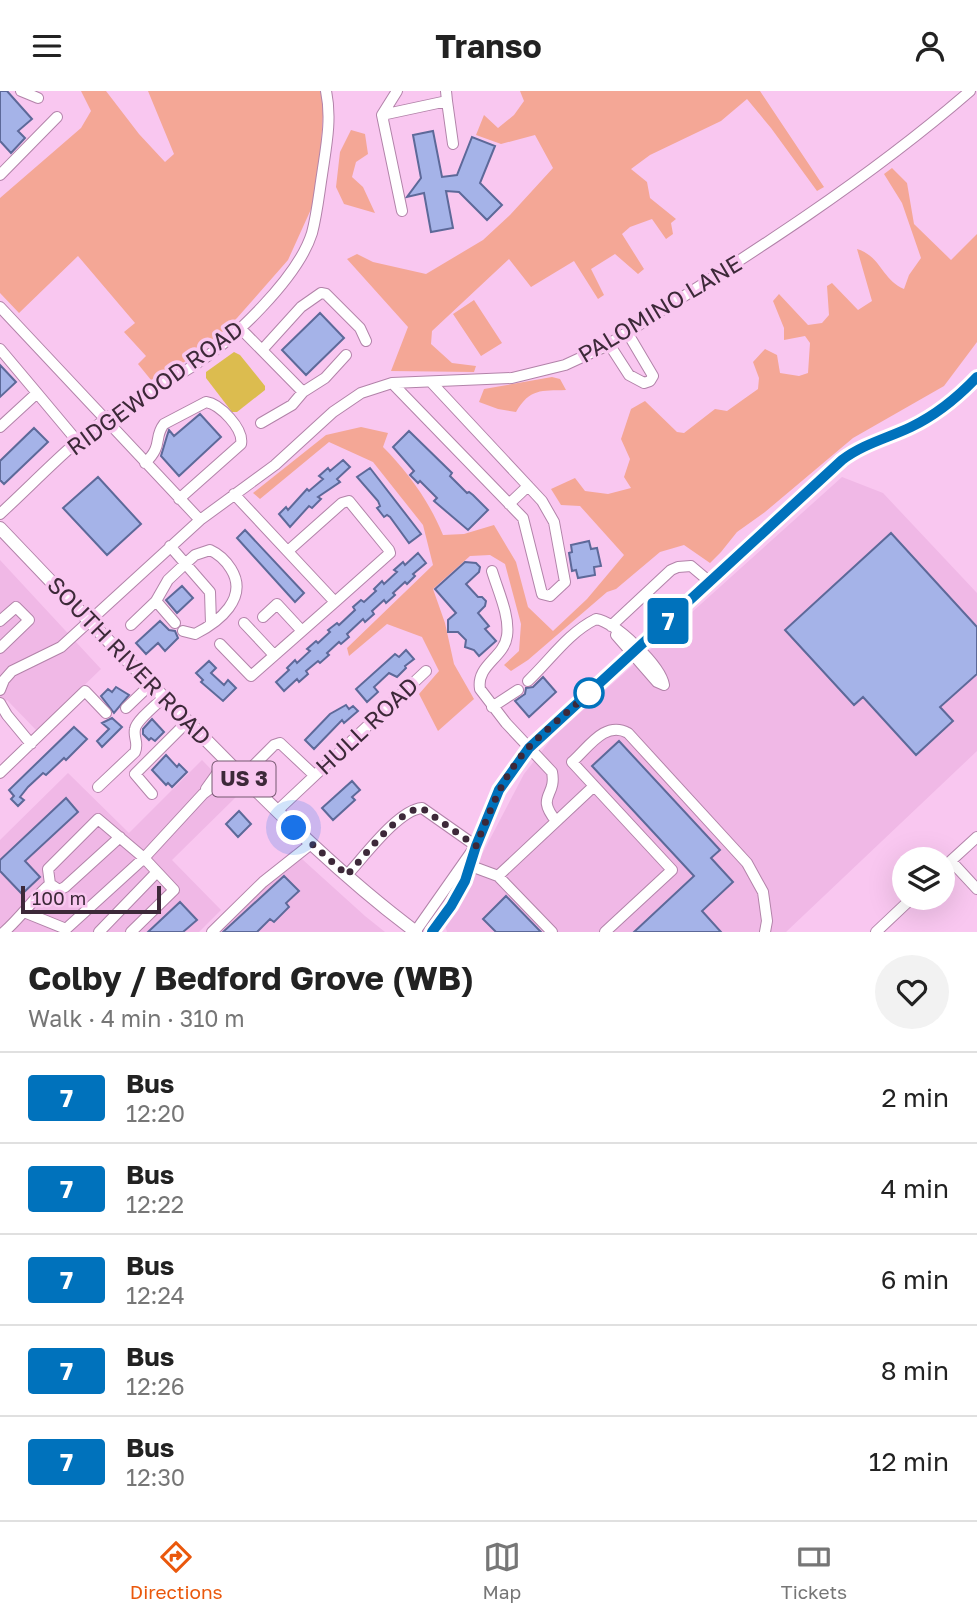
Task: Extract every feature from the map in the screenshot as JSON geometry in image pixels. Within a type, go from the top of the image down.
[{"type":"main road","name":"SOUTH RIVER ROAD","points":[[0,528],[150,685],[277,811],[375,901],[415,932]]},
{"type":"street","points":[[21,91],[38,98]]},
{"type":"street","name":"RIDGEWOOD ROAD","points":[[0,514],[104,420],[197,364],[240,328],[289,274],[311,235],[328,132],[329,103],[326,91]]},
{"type":"street","points":[[397,91],[382,115],[402,211]]},
{"type":"street","name":"PALOMINO LANE","points":[[0,690],[12,671],[57,650],[200,520],[275,465],[342,405],[371,389],[392,383],[490,381],[533,374],[575,361],[609,344],[808,216],[876,168],[970,91]]},
{"type":"street","points":[[382,115],[446,96],[453,144]]},
{"type":"street","points":[[0,175],[57,117]]},
{"type":"street","points":[[262,349],[301,307],[321,293],[326,294],[360,328],[366,341]]},
{"type":"street","points":[[2,313],[200,520]]},
{"type":"street","points":[[240,328],[303,392]]},
{"type":"street","points":[[609,344],[629,375],[645,383],[650,381],[653,376],[627,332]]},
{"type":"street","points":[[0,349],[78,442]]},
{"type":"street","points":[[261,423],[292,405],[303,392],[325,378],[346,355]]},
{"type":"street","points":[[432,932],[451,906],[471,866],[476,846],[499,790],[529,748],[833,468],[859,448],[927,418],[977,377]]},
{"type":"street","points":[[392,383],[523,518],[542,594],[550,596],[565,582],[554,522],[542,501],[430,382]]},
{"type":"street","points":[[0,427],[37,393]]},
{"type":"street","points":[[145,463],[156,453],[160,428],[164,423],[206,402],[214,403],[240,431],[243,437],[241,444],[179,499]]},
{"type":"street","points":[[509,504],[528,486]]},
{"type":"street","points":[[234,494],[335,603]]},
{"type":"street","points":[[220,644],[251,676],[390,553],[349,501],[342,503],[288,551]]},
{"type":"street","points":[[170,546],[211,591],[211,624]]},
{"type":"street","points":[[131,625],[156,601],[168,580],[195,555],[210,550],[223,559],[233,572],[237,588],[236,598],[225,613],[195,634],[179,627],[156,601]]},
{"type":"street","points":[[611,626],[678,567],[691,566],[710,582]]},
{"type":"street","points":[[492,571],[506,618],[507,636],[505,644],[481,674],[478,681],[480,689],[492,707],[552,772],[553,779],[546,808],[556,821]]},
{"type":"street","points":[[263,617],[277,604],[302,631]]},
{"type":"street","points":[[0,621],[16,607],[29,620],[0,648]]},
{"type":"street","points":[[528,681],[583,625],[596,619],[611,626],[635,651]]},
{"type":"street","points":[[244,623],[274,655]]},
{"type":"street","name":"HULL ROAD","points":[[277,811],[426,671]]},
{"type":"street","points":[[126,708],[150,685]]},
{"type":"street","points":[[492,707],[519,690]]},
{"type":"street","points":[[0,773],[85,691],[106,713]]},
{"type":"street","points":[[98,787],[135,752],[138,744],[134,731],[136,725],[163,698]]},
{"type":"street","points":[[0,703],[6,715],[31,744]]},
{"type":"street","points":[[152,794],[135,775],[187,722]]},
{"type":"street","points":[[552,772],[572,762],[605,731],[613,728],[628,733],[747,863],[764,892],[767,922],[765,932]]},
{"type":"street","points":[[24,912],[66,930],[144,858],[203,794],[234,769],[275,745],[280,743],[314,775]]},
{"type":"street","points":[[572,762],[672,870],[605,932]]},
{"type":"street","points":[[498,876],[594,786]]},
{"type":"street","points":[[347,875],[398,820],[414,809],[422,808],[476,846]]},
{"type":"street","points":[[120,837],[59,890],[50,884],[48,870],[98,819],[120,837],[144,858],[174,890],[131,932]]},
{"type":"street","points":[[955,857],[977,837]]},
{"type":"street","points":[[212,932],[263,882],[311,844]]},
{"type":"street","points":[[415,932],[476,846]]},
{"type":"street","points":[[471,866],[498,876],[552,932]]},
{"type":"street","points":[[955,871],[977,889]]},
{"type":"street","points":[[99,932],[157,872]]},
{"type":"street","points":[[4,932],[50,884]]},
{"type":"street","points":[[876,932],[899,910]]},
{"type":"shaded area","points":[[81,91],[106,91],[139,134],[165,162],[174,154],[148,91],[321,91],[324,100],[312,207],[288,260],[237,318],[199,354],[151,380],[138,364],[146,356],[124,332],[135,323],[78,256],[19,313],[0,293],[0,198],[81,128],[91,111]]},
{"type":"shaded area","points":[[520,91],[760,91],[824,187],[817,191],[747,99],[721,121],[650,155],[631,169],[647,182],[650,198],[676,219],[671,223],[673,234],[666,239],[652,219],[630,227],[622,234],[644,269],[638,274],[615,254],[591,269],[604,295],[598,299],[574,261],[531,287],[509,259],[432,331],[431,344],[452,363],[476,366],[474,372],[391,371],[408,327],[347,259],[357,254],[373,262],[426,274],[483,240],[510,215],[553,168],[535,135],[501,144],[476,135],[484,115],[498,128],[514,115],[524,101]]},
{"type":"shaded area","points":[[351,130],[365,134],[368,154],[356,162],[352,177],[363,187],[375,213],[344,204],[336,187],[340,152]]},
{"type":"shaded area","points":[[892,168],[907,183],[914,224],[951,260],[977,234],[977,342],[944,386],[853,438],[737,532],[710,563],[684,545],[660,552],[511,671],[504,665],[519,651],[521,624],[505,564],[490,555],[470,556],[433,589],[445,623],[454,664],[474,699],[438,731],[419,694],[439,671],[422,637],[387,624],[349,656],[347,648],[433,565],[423,525],[373,462],[329,442],[260,499],[253,493],[326,435],[361,427],[388,433],[383,447],[417,488],[443,535],[464,534],[494,525],[516,562],[528,607],[553,631],[587,599],[624,555],[580,506],[561,505],[551,489],[575,478],[585,491],[608,494],[631,488],[624,477],[630,459],[621,439],[631,409],[645,401],[677,432],[684,433],[715,409],[727,411],[758,389],[759,378],[753,362],[765,349],[777,355],[780,373],[799,376],[808,373],[810,343],[805,336],[784,340],[784,328],[773,301],[779,294],[808,325],[822,323],[829,315],[827,286],[832,283],[858,310],[872,301],[857,249],[871,257],[891,280],[904,289],[909,275],[921,258],[902,203],[884,174]]},
{"type":"shaded area","points":[[474,300],[502,343],[481,356],[453,314]]},
{"type":"shaded area","points":[[234,352],[240,355],[265,386],[265,390],[237,412],[232,412],[206,378],[206,372]]},
{"type":"shaded area","points":[[552,377],[560,379],[566,390],[537,392],[526,399],[516,412],[479,402],[484,389]]},
{"type":"shaded area","points":[[842,477],[883,493],[977,593],[977,751],[786,932],[447,932],[445,925],[524,774],[552,738]]},
{"type":"shaded area","points":[[0,560],[101,669],[37,731],[7,700],[0,707]]},
{"type":"shaded area","points":[[202,760],[237,796],[172,860],[221,910],[199,932],[0,932],[0,840],[68,773],[129,833]]},
{"type":"shaded area","points":[[292,850],[365,916],[385,932],[209,932]]},
{"type":"building","points":[[0,91],[7,91],[32,119],[18,131],[25,138],[11,153],[0,141]]},
{"type":"building","points":[[433,131],[442,177],[457,175],[472,137],[495,146],[480,183],[502,205],[487,220],[459,192],[446,191],[453,228],[431,232],[424,193],[407,197],[421,178],[413,135]]},
{"type":"building","points":[[320,313],[344,338],[306,375],[282,350]]},
{"type":"building","points":[[0,365],[16,382],[0,397]]},
{"type":"building","points":[[200,414],[221,437],[179,476],[161,456],[169,430],[174,436]]},
{"type":"building","points":[[34,428],[48,442],[4,484],[0,480],[0,461]]},
{"type":"building","points":[[409,431],[452,473],[450,476],[467,493],[473,495],[488,510],[468,530],[434,501],[437,498],[420,481],[418,483],[410,475],[414,471],[393,447]]},
{"type":"building","points":[[343,460],[350,467],[337,479],[340,482],[318,497],[321,499],[312,508],[309,506],[290,527],[279,514],[286,507],[288,510],[307,489],[309,491],[323,479],[319,476],[328,468],[330,471]]},
{"type":"building","points":[[370,468],[421,534],[409,543],[390,517],[384,517],[377,508],[380,506],[378,501],[357,477]]},
{"type":"building","points":[[98,477],[141,524],[107,555],[63,508]]},
{"type":"building","points":[[245,530],[304,593],[295,602],[237,538]]},
{"type":"building","points":[[891,533],[977,627],[977,674],[940,707],[953,721],[916,755],[863,697],[854,705],[785,630]]},
{"type":"building","points":[[589,541],[591,549],[597,548],[601,566],[594,567],[595,575],[578,578],[576,570],[572,571],[569,553],[572,552],[571,545]]},
{"type":"building","points":[[418,553],[426,563],[413,574],[415,576],[393,593],[395,595],[386,603],[384,600],[372,611],[374,614],[365,622],[363,619],[347,634],[349,637],[341,644],[339,642],[320,663],[318,661],[306,671],[308,674],[299,682],[297,679],[284,691],[276,682],[289,670],[287,668],[310,651],[307,649],[316,641],[318,643],[330,632],[328,630],[337,623],[339,625],[355,610],[353,607],[361,600],[364,602],[376,591],[374,589],[382,581],[384,584],[403,562],[405,565]]},
{"type":"building","points":[[465,562],[476,563],[480,567],[479,572],[466,584],[478,597],[486,601],[478,613],[489,626],[485,629],[496,641],[479,656],[474,650],[465,647],[466,640],[458,632],[448,632],[448,620],[456,613],[435,589]]},
{"type":"building","points":[[182,586],[193,598],[177,613],[166,600]]},
{"type":"building","points":[[160,621],[169,630],[175,631],[178,638],[165,651],[158,643],[146,654],[136,643]]},
{"type":"building","points":[[406,650],[414,659],[397,677],[389,673],[374,687],[378,692],[367,702],[356,689],[395,654],[399,657]]},
{"type":"building","points":[[209,661],[216,668],[211,673],[224,685],[228,680],[236,688],[223,701],[201,682],[203,680],[196,673]]},
{"type":"building","points":[[543,677],[556,692],[529,717],[515,701],[525,694],[526,688],[533,687]]},
{"type":"building","points":[[116,687],[129,695],[114,713],[101,696],[108,689],[112,692]]},
{"type":"building","points":[[346,705],[349,709],[353,706],[358,711],[344,723],[342,720],[314,749],[305,740],[330,714]]},
{"type":"building","points":[[112,718],[122,727],[102,747],[97,741],[109,729],[102,723]]},
{"type":"building","points":[[152,719],[164,732],[155,741],[151,738],[149,740],[143,734],[143,729]]},
{"type":"building","points":[[74,727],[87,739],[66,760],[64,758],[28,787],[20,797],[24,800],[18,806],[11,799],[14,796],[9,790]]},
{"type":"building","points":[[619,741],[720,850],[711,858],[733,882],[702,911],[721,932],[634,932],[694,876],[592,766]]},
{"type":"building","points":[[166,755],[177,767],[179,764],[187,772],[172,787],[168,783],[166,785],[152,770]]},
{"type":"building","points":[[352,781],[360,790],[352,797],[355,800],[333,820],[322,808]]},
{"type":"building","points":[[66,798],[78,812],[25,861],[40,877],[22,894],[0,871],[0,860]]},
{"type":"building","points":[[239,811],[251,824],[238,837],[226,824]]},
{"type":"building","points":[[284,876],[299,891],[286,903],[289,907],[274,922],[270,919],[257,932],[223,932]]},
{"type":"building","points":[[506,896],[541,932],[496,932],[483,919]]},
{"type":"building","points":[[180,902],[197,920],[183,932],[148,932]]},
{"type":"bus line","name":"7","points":[[432,932],[465,881],[499,790],[529,748],[842,460],[859,448],[927,418],[977,377]]},
{"type":"route","points":[[294,828],[347,875],[398,820],[414,809],[422,808],[476,846],[499,790],[519,760],[589,693]]}]
